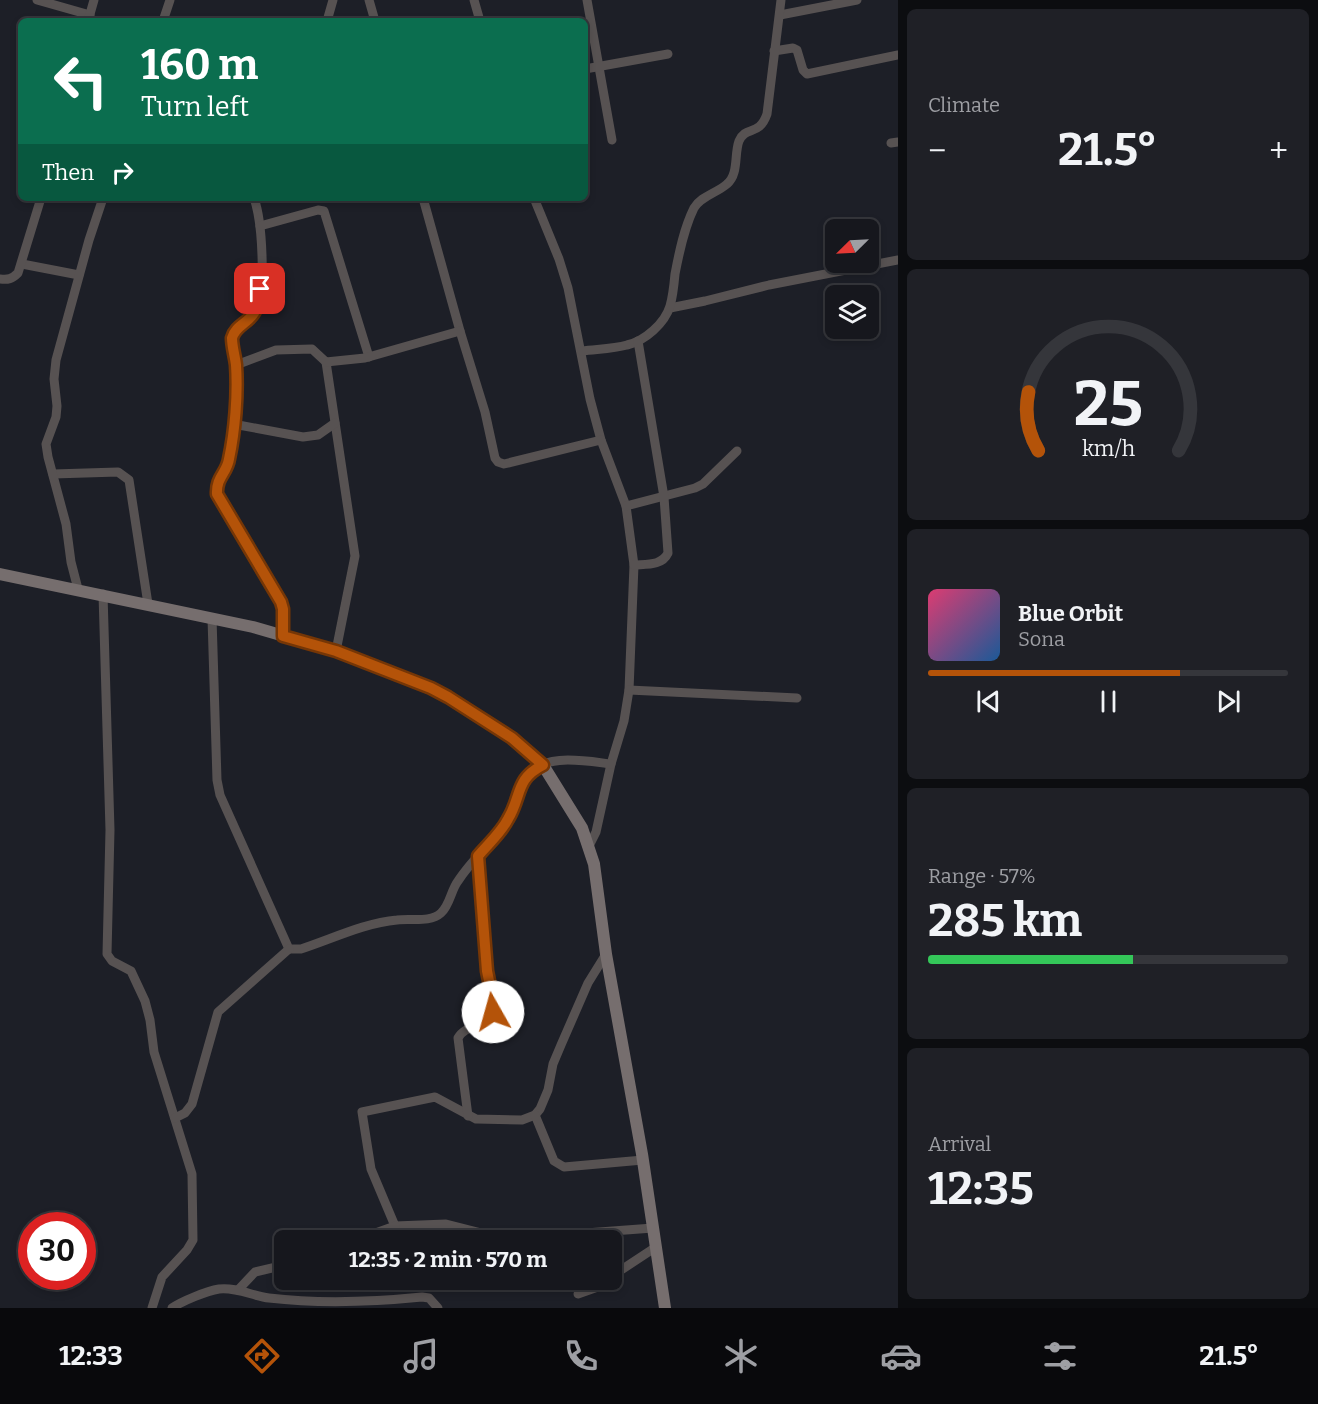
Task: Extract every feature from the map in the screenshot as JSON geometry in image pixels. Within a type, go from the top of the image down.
[{"type":"street","points":[[37,0],[89,18],[94,0]]},
{"type":"street","points":[[164,18],[170,0]]},
{"type":"street","points":[[328,18],[333,0]]},
{"type":"street","points":[[369,0],[374,18]]},
{"type":"street","points":[[474,0],[479,18]]},
{"type":"street","points":[[587,0],[612,140]]},
{"type":"street","points":[[582,351],[628,345],[638,341],[658,326],[670,308],[678,258],[695,207],[701,200],[728,183],[733,176],[742,136],[760,128],[764,123],[781,0]]},
{"type":"street","points":[[780,15],[857,0]]},
{"type":"street","points":[[774,51],[793,48],[797,50],[802,70],[807,75],[898,55]]},
{"type":"street","points":[[588,69],[668,54]]},
{"type":"street","points":[[0,279],[14,278],[22,264],[40,201]]},
{"type":"street","points":[[78,589],[71,562],[66,524],[46,444],[56,417],[55,369],[79,275],[102,201]]},
{"type":"street","points":[[255,201],[260,226],[262,272],[258,305],[249,318],[233,333],[232,343],[236,365],[233,424],[228,466],[218,480],[217,494],[281,602],[283,636]]},
{"type":"street","points":[[424,201],[485,412],[495,458],[504,464],[601,440]]},
{"type":"street","points":[[535,201],[562,269],[601,440],[626,506],[634,565],[629,690],[624,721],[611,764],[596,832],[590,846]]},
{"type":"street","points":[[260,226],[318,210],[324,211],[369,357]]},
{"type":"street","points":[[670,308],[769,285],[898,260]]},
{"type":"street","points":[[22,264],[79,275]]},
{"type":"street","points":[[326,362],[369,357],[460,332]]},
{"type":"street","points":[[634,565],[660,562],[666,559],[668,553],[664,497],[638,341]]},
{"type":"street","points":[[236,365],[276,350],[312,349],[326,362],[355,556],[336,651]]},
{"type":"street","points":[[233,424],[303,437],[318,435],[335,423]]},
{"type":"street","points":[[626,506],[685,492],[703,484],[737,451]]},
{"type":"street","points":[[53,474],[118,472],[129,480],[148,604]]},
{"type":"street","points":[[0,573],[212,618],[336,651],[431,688],[448,697],[512,738],[543,765],[582,828],[590,846],[606,954],[643,1160],[665,1308]]},
{"type":"street","points":[[103,594],[110,830],[107,954],[112,961],[131,971],[140,988],[150,1020],[154,1052],[191,1166],[193,1240],[187,1250],[162,1277],[152,1308]]},
{"type":"street","points":[[212,618],[217,780],[220,795],[289,949]]},
{"type":"street","points":[[629,690],[797,698]]},
{"type":"street","points":[[175,1118],[185,1113],[192,1104],[218,1012],[289,949],[301,949],[378,923],[434,918],[444,910],[456,883],[509,819],[524,779],[531,771],[543,765],[568,760],[611,764]]},
{"type":"street","points":[[468,1116],[458,1038],[463,1031],[489,1018],[494,1005],[487,971],[478,856]]},
{"type":"street","points":[[395,1226],[370,1169],[362,1112],[435,1097],[476,1119],[522,1119],[535,1114],[540,1109],[548,1090],[561,1045],[588,983],[606,954]]},
{"type":"street","points":[[535,1114],[554,1161],[559,1165],[564,1167],[643,1160]]},
{"type":"street","points":[[384,1230],[395,1226],[446,1224],[505,1239],[652,1228]]},
{"type":"street","points":[[622,1269],[656,1247]]},
{"type":"street","points":[[238,1290],[255,1272],[274,1268]]},
{"type":"street","points":[[172,1308],[218,1289],[238,1290],[269,1298],[365,1305],[422,1297],[429,1298],[438,1308]]},
{"type":"street","points":[[578,1294],[589,1290]]},
{"type":"route","points":[[260,289],[258,305],[254,313],[233,333],[236,365],[233,424],[228,466],[216,487],[219,500],[281,602],[283,636],[336,651],[431,688],[512,738],[543,765],[531,771],[524,779],[509,819],[478,856],[487,971],[494,1005],[493,1012]]}]
